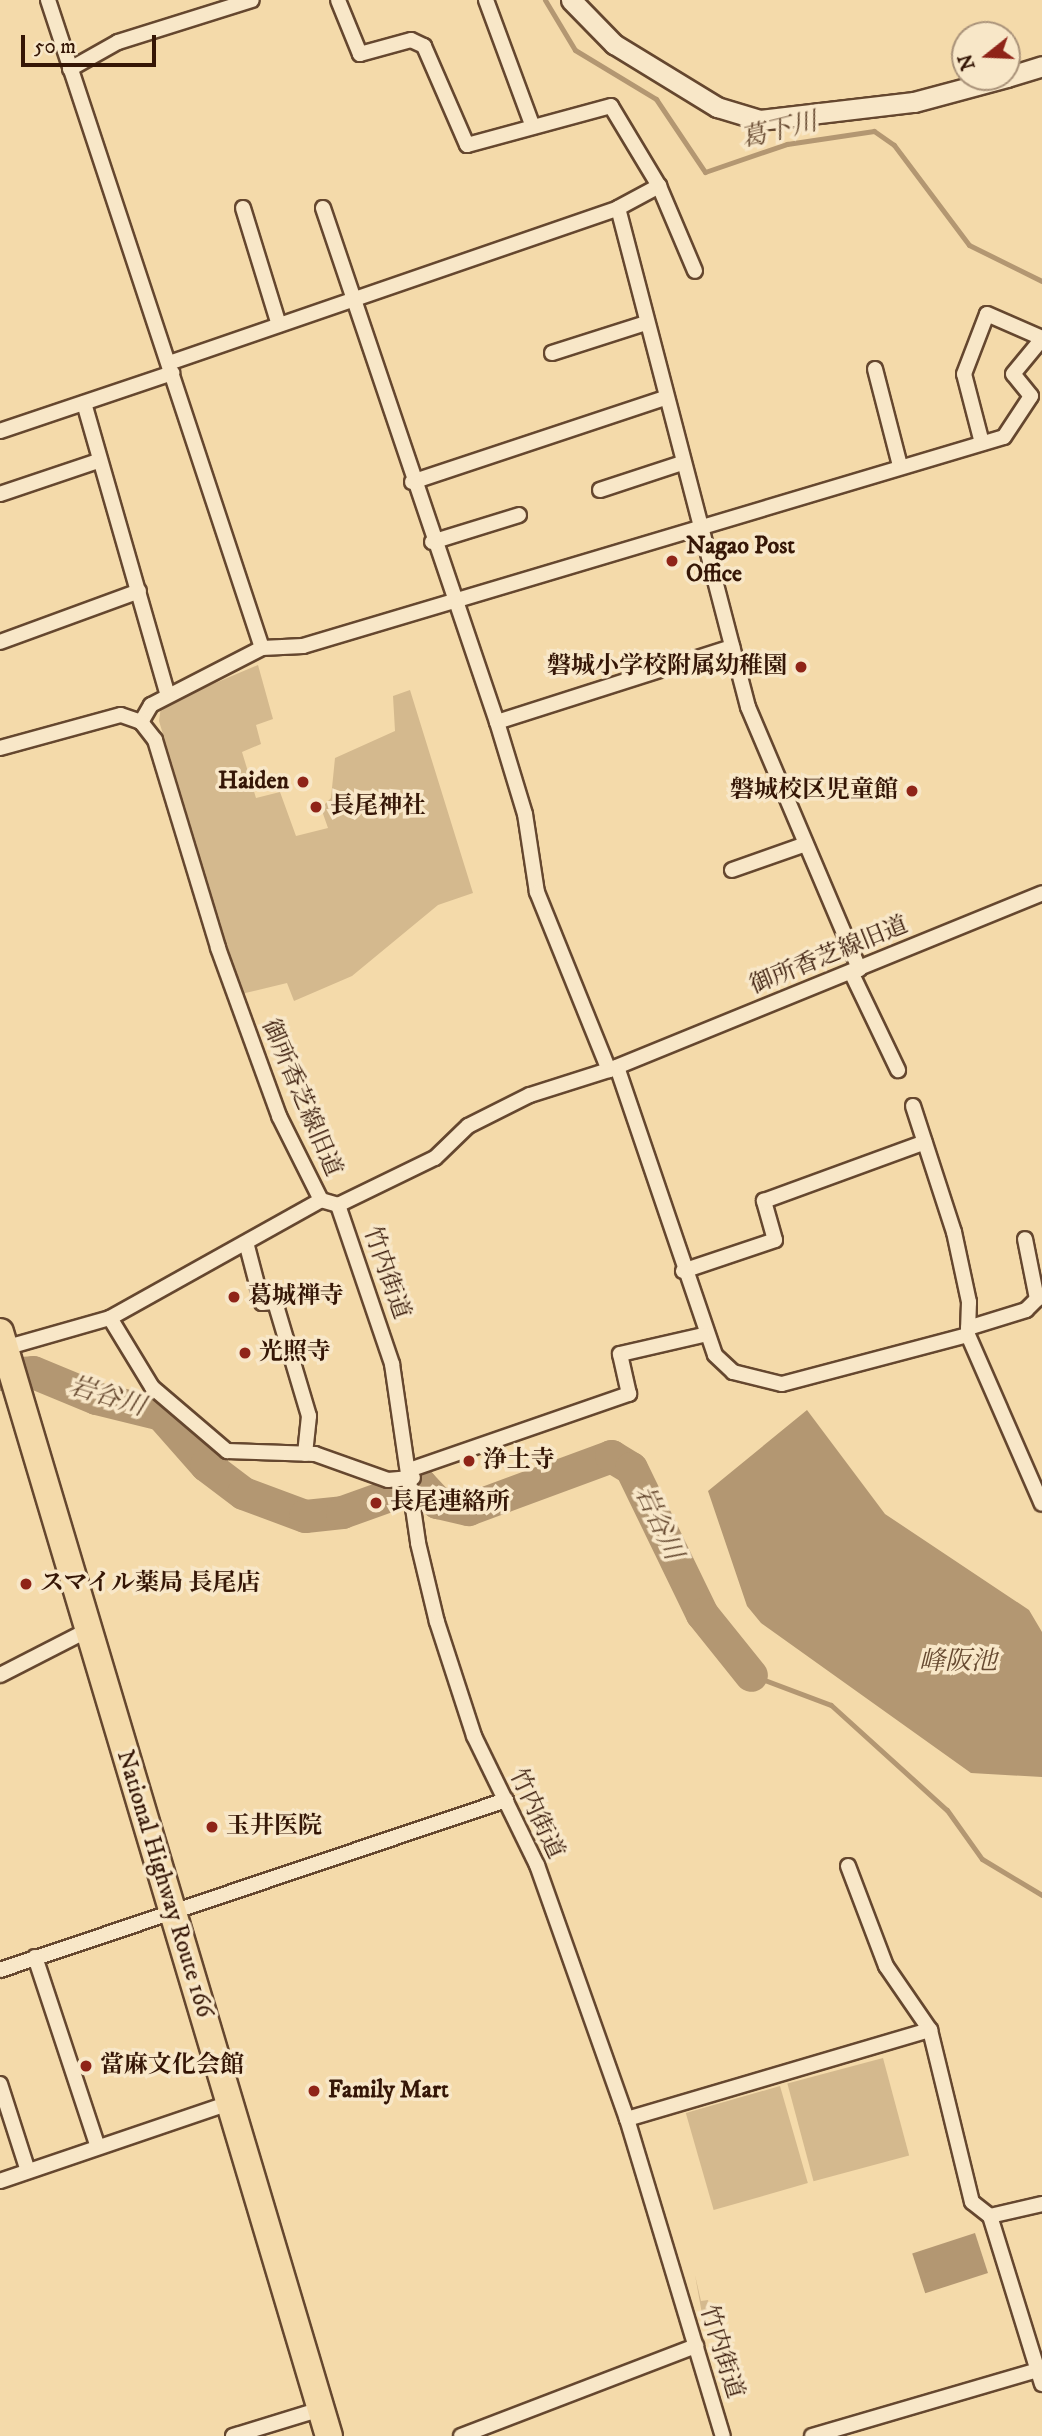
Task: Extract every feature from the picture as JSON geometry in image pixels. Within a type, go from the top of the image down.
[{"type":"highway","name":"National Highway Route 166","points":[[2,1343],[169,1908],[232,2102],[329,2436]]},
{"type":"street","points":[[48,0],[262,648]]},
{"type":"street","points":[[70,69],[118,43],[251,0]]},
{"type":"street","points":[[338,0],[360,54],[411,40],[424,46],[467,145],[611,106],[659,186],[695,271]]},
{"type":"street","points":[[486,0],[533,127]]},
{"type":"street","points":[[571,0],[614,44],[717,107],[760,120],[914,102],[955,91]]},
{"type":"street","points":[[1021,73],[1042,66]]},
{"type":"street","points":[[0,431],[84,403],[279,325],[618,208],[659,186]]},
{"type":"street","points":[[243,208],[279,325]]},
{"type":"street","points":[[323,208],[451,601],[496,722],[525,814],[537,892],[613,1068],[703,1335],[733,1372],[782,1384],[968,1332],[1026,1310],[1037,1299],[1040,1277],[1025,1239]]},
{"type":"street","points":[[618,208],[664,398],[755,726],[898,1070]]},
{"type":"street","points":[[0,748],[121,715],[141,722],[151,705],[262,648],[303,646],[698,524],[982,443],[1015,429],[1031,396],[1013,374],[1042,338],[987,314],[964,374],[982,443]]},
{"type":"street","points":[[552,353],[646,323]]},
{"type":"street","points":[[875,369],[900,466]]},
{"type":"street","points":[[412,482],[664,398]]},
{"type":"street","points":[[84,403],[98,461],[168,695]]},
{"type":"street","points":[[0,494],[98,461]]},
{"type":"street","points":[[600,490],[682,463]]},
{"type":"street","points":[[432,542],[519,515]]},
{"type":"street","points":[[0,642],[139,591]]},
{"type":"street","points":[[496,722],[732,647]]},
{"type":"street","name":"御所香芝線旧道","points":[[141,722],[155,740],[258,1061],[321,1200],[338,1205],[435,1158],[480,1119],[530,1095],[613,1068],[1042,893]]},
{"type":"street","points":[[732,870],[806,844]]},
{"type":"street","points":[[913,1106],[954,1232],[970,1302],[968,1332],[1042,1504]]},
{"type":"street","points":[[683,1271],[775,1240],[764,1201],[925,1142]]},
{"type":"street","points":[[2,1343],[110,1318],[247,1246],[321,1200]]},
{"type":"street","name":"竹内街道","points":[[338,1205],[392,1364],[413,1480],[418,1543],[437,1622],[474,1736],[537,1866],[627,2119],[723,2436]]},
{"type":"street","points":[[247,1246],[262,1303],[275,1301],[309,1416],[304,1454]]},
{"type":"street","points":[[110,1318],[152,1387],[227,1451],[304,1454],[388,1480],[413,1480],[629,1394],[620,1354],[703,1335]]},
{"type":"street","points":[[0,1675],[88,1630]]},
{"type":"street","points":[[0,1970],[169,1908],[506,1800]]},
{"type":"street","points":[[813,2436],[1040,2377],[990,2216],[972,2202],[930,2030],[886,1966],[848,1866]]},
{"type":"street","points":[[36,1957],[98,2147]]},
{"type":"street","points":[[627,2119],[930,2030]]},
{"type":"street","points":[[0,2084],[28,2171]]},
{"type":"street","points":[[0,2181],[232,2102]]},
{"type":"street","points":[[990,2216],[1042,2204]]},
{"type":"street","points":[[461,2436],[696,2346]]},
{"type":"street","points":[[233,2436],[321,2409]]},
{"type":"shaded area","name":"長尾神社","points":[[258,665],[273,719],[256,725],[261,744],[242,752],[256,798],[280,792],[296,836],[328,828],[321,808],[331,798],[335,758],[395,731],[393,696],[410,690],[473,893],[438,905],[352,976],[294,1001],[287,983],[241,994],[159,721],[161,706]]},
{"type":"shaded area","points":[[883,2058],[909,2156],[814,2181],[787,2084]]},
{"type":"shaded area","points":[[780,2086],[808,2183],[714,2210],[686,2113]]},
{"type":"shaded area","points":[[695,2275],[701,2301],[708,2300],[711,2312],[702,2314]]},
{"type":"water","name":"峰阪池","points":[[807,1410],[885,1514],[1029,1610],[1042,1632],[1042,1777],[971,1773],[761,1623],[747,1606],[708,1491]]},
{"type":"water","points":[[975,2233],[988,2273],[925,2293],[912,2253]]},
{"type":"waterway","name":"葛下川","points":[[545,0],[575,50],[656,99],[705,172],[787,144],[874,131],[894,145],[969,245],[1042,281]]},
{"type":"waterway","name":"岩谷川","points":[[0,1374],[33,1372],[96,1398],[161,1414],[206,1465],[243,1493],[305,1516],[342,1512],[420,1484],[437,1502],[468,1509],[611,1456],[631,1468],[702,1614],[751,1675]]},
{"type":"waterway","name":"岩谷川","points":[[751,1675],[831,1705],[947,1810],[982,1859],[1042,1895]]},
{"type":"place","name":"Nagao Post Office","points":[[672,561]]},
{"type":"place","name":"磐城小学校附属幼稚園","points":[[801,667]]},
{"type":"place","name":"Haiden","points":[[303,782]]},
{"type":"place","name":"磐城校区児童館","points":[[912,791]]},
{"type":"place","name":"長尾神社","points":[[316,807]]},
{"type":"place","name":"葛城禅寺","points":[[234,1297]]},
{"type":"place","name":"光照寺","points":[[245,1353]]},
{"type":"place","name":"浄土寺","points":[[469,1461]]},
{"type":"place","name":"長尾連絡所","points":[[376,1503]]},
{"type":"place","name":"スマイル薬局 長尾店","points":[[26,1584]]},
{"type":"place","name":"玉井医院","points":[[212,1827]]},
{"type":"place","name":"當麻文化会館","points":[[86,2066]]},
{"type":"place","name":"Family Mart","points":[[314,2091]]}]
